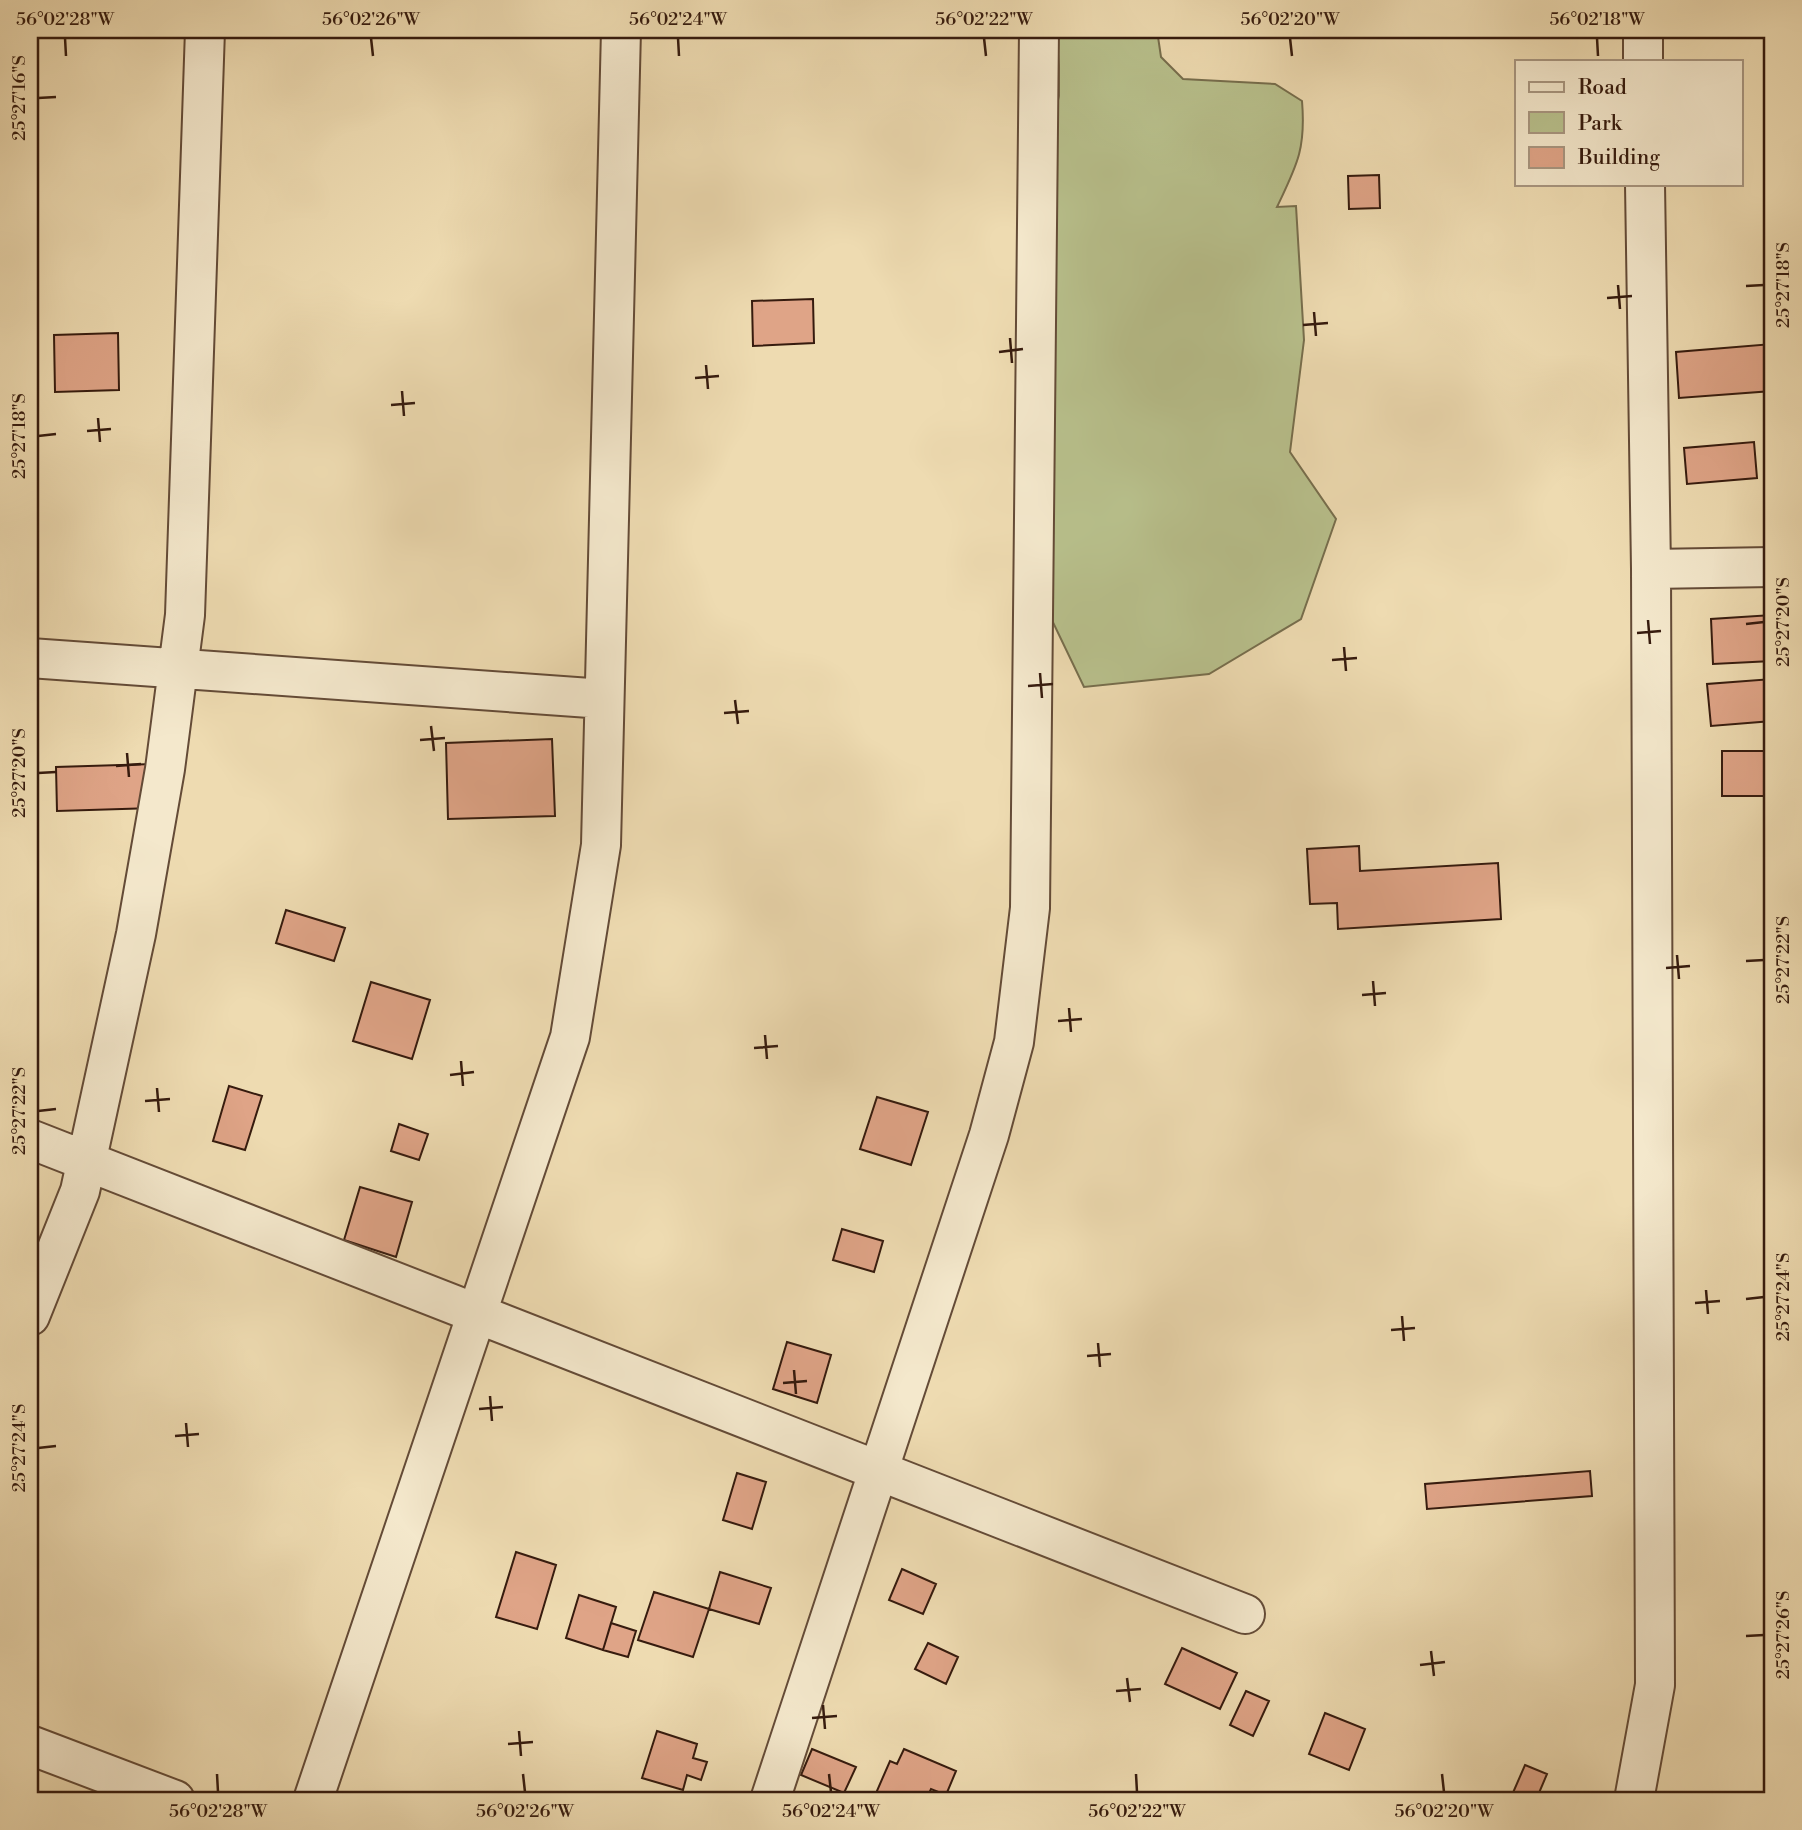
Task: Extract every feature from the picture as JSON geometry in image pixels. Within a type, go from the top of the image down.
[{"type":"street","points":[[30,1316],[80,1191],[136,934],[165,769],[185,615],[205,30]]},
{"type":"street","points":[[313,1800],[570,1037],[601,845],[621,30]]},
{"type":"street","points":[[770,1800],[992,1122],[1014,1042],[1030,908],[1039,30]]},
{"type":"street","points":[[1643,30],[1643,60]]},
{"type":"street","points":[[1634,1800],[1656,1685],[1651,569],[1645,186]]},
{"type":"street","points":[[1651,569],[1772,567]]},
{"type":"street","points":[[30,658],[604,699]]},
{"type":"street","points":[[30,1139],[1245,1614]]},
{"type":"street","points":[[30,1745],[175,1800]]},
{"type":"green space","points":[[1056,30],[1157,30],[1161,57],[1183,79],[1275,84],[1302,101],[1301,145],[1277,207],[1296,206],[1304,340],[1290,452],[1336,519],[1301,619],[1209,674],[1084,687],[1037,589],[1056,240],[1042,212],[1045,154],[1059,96]]},
{"type":"building","points":[[1379,175],[1380,208],[1349,209],[1348,176]]},
{"type":"building","points":[[813,299],[814,343],[753,346],[752,301]]},
{"type":"building","points":[[118,333],[119,390],[55,392],[54,335]]},
{"type":"building","points":[[1772,344],[1772,391],[1679,398],[1676,352]]},
{"type":"building","points":[[1754,442],[1757,478],[1687,484],[1684,448]]},
{"type":"building","points":[[1772,615],[1772,661],[1713,664],[1711,619]]},
{"type":"building","points":[[1772,679],[1772,721],[1711,726],[1707,684]]},
{"type":"building","points":[[552,739],[555,816],[448,819],[446,743]]},
{"type":"building","points":[[1722,751],[1772,751],[1772,796],[1722,796]]},
{"type":"building","points":[[153,764],[154,808],[57,811],[56,767]]},
{"type":"building","points":[[1359,846],[1360,871],[1498,863],[1501,919],[1338,929],[1337,903],[1310,904],[1307,849]]},
{"type":"building","points":[[286,910],[345,928],[334,961],[276,943]]},
{"type":"building","points":[[371,982],[430,1000],[412,1059],[353,1041]]},
{"type":"building","points":[[30,1024],[37,1024],[35,1056],[30,1056]]},
{"type":"building","points":[[30,1056],[36,1056],[35,1082],[30,1081]]},
{"type":"building","points":[[229,1086],[262,1096],[245,1150],[213,1141]]},
{"type":"building","points":[[877,1097],[928,1112],[911,1165],[860,1149]]},
{"type":"building","points":[[399,1124],[428,1134],[419,1160],[391,1151]]},
{"type":"building","points":[[360,1187],[412,1202],[396,1257],[344,1240]]},
{"type":"building","points":[[842,1229],[883,1241],[874,1272],[833,1260]]},
{"type":"building","points":[[787,1342],[831,1355],[817,1403],[773,1389]]},
{"type":"building","points":[[1590,1471],[1592,1496],[1427,1509],[1425,1484]]},
{"type":"building","points":[[737,1473],[766,1482],[752,1529],[723,1520]]},
{"type":"building","points":[[516,1552],[556,1565],[537,1629],[496,1617]]},
{"type":"building","points":[[902,1569],[936,1584],[923,1614],[889,1600]]},
{"type":"building","points":[[720,1572],[771,1588],[759,1624],[709,1609]]},
{"type":"building","points":[[654,1592],[709,1609],[693,1657],[638,1640]]},
{"type":"building","points":[[579,1595],[616,1607],[603,1650],[566,1638]]},
{"type":"building","points":[[611,1623],[636,1631],[628,1657],[603,1650]]},
{"type":"building","points":[[928,1643],[958,1657],[946,1684],[915,1669]]},
{"type":"building","points":[[1182,1648],[1237,1673],[1220,1709],[1165,1684]]},
{"type":"building","points":[[1246,1691],[1269,1701],[1253,1736],[1230,1725]]},
{"type":"building","points":[[1325,1713],[1365,1729],[1349,1770],[1309,1754]]},
{"type":"building","points":[[657,1731],[697,1744],[693,1758],[707,1762],[701,1780],[687,1775],[683,1790],[642,1778]]},
{"type":"building","points":[[812,1749],[856,1767],[844,1793],[801,1775]]},
{"type":"building","points":[[904,1749],[956,1771],[946,1795],[931,1789],[926,1800],[873,1800],[890,1761],[897,1764]]},
{"type":"building","points":[[1525,1765],[1547,1774],[1536,1800],[1524,1800],[1512,1795]]}]
